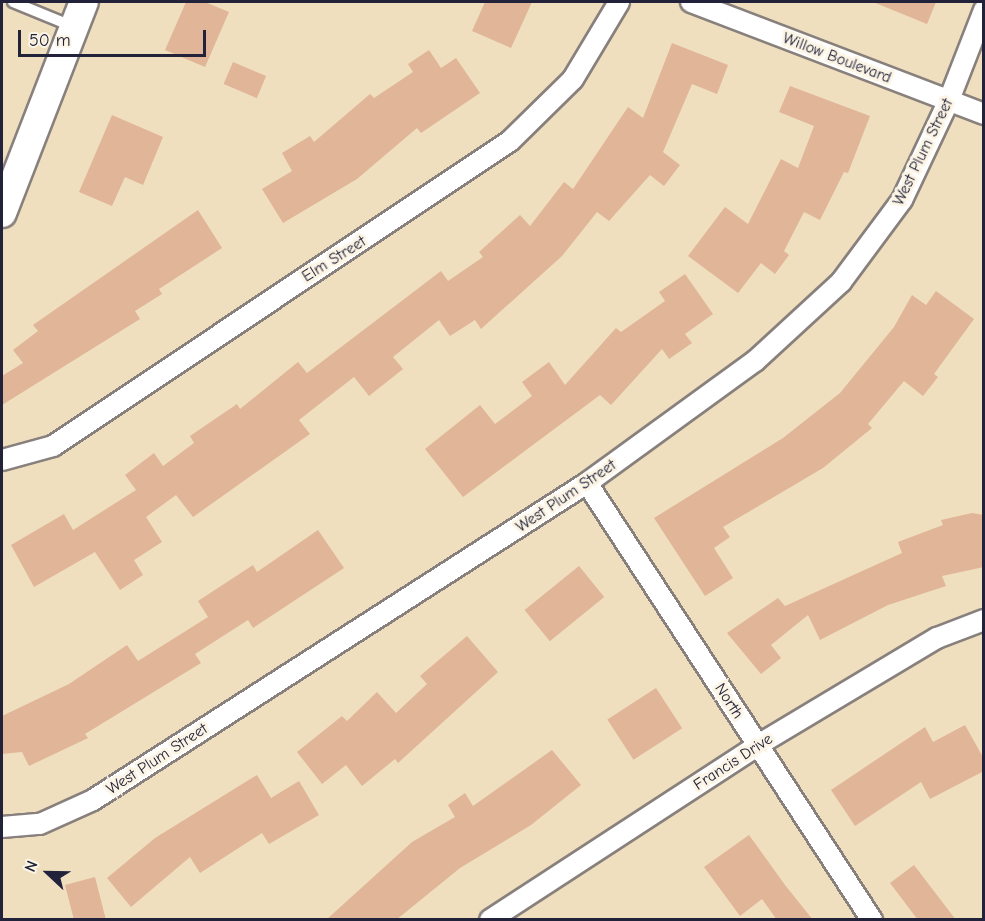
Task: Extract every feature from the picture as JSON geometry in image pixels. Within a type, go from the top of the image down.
[{"type":"street","name":"Elm Street","points":[[2,460],[53,446],[510,141],[573,79],[619,2]]},
{"type":"street","name":"Willow Boulevard","points":[[691,2],[984,114]]},
{"type":"street","name":"West Plum Street","points":[[2,827],[40,824],[93,800],[587,483],[755,361],[841,282],[902,200],[949,100],[984,10]]},
{"type":"street","points":[[2,213],[79,14]]},
{"type":"street","name":"North","points":[[587,483],[872,920]]},
{"type":"street","name":"Francis Drive","points":[[490,920],[758,745],[937,638],[984,620]]},
{"type":"lane","points":[[12,2],[79,14]]},
{"type":"building","points":[[186,2],[205,2],[229,12],[205,67],[165,50]]},
{"type":"building","points":[[485,2],[532,2],[511,48],[472,31]]},
{"type":"building","points":[[873,2],[936,2],[927,24]]},
{"type":"building","points":[[672,43],[728,65],[717,94],[692,84],[663,152],[680,165],[664,186],[650,175],[609,221],[597,212],[562,256],[481,329],[475,320],[450,336],[439,320],[393,357],[403,369],[369,396],[354,377],[299,420],[310,434],[193,517],[176,495],[146,517],[162,542],[134,560],[143,575],[120,590],[95,552],[34,587],[11,545],[64,514],[73,530],[136,490],[125,475],[154,453],[163,466],[194,443],[190,436],[237,404],[240,409],[298,362],[307,373],[441,271],[448,281],[483,257],[479,252],[520,215],[530,226],[564,182],[573,189],[628,107],[643,118]]},
{"type":"building","points":[[429,50],[441,68],[456,58],[480,93],[421,133],[417,128],[357,179],[283,223],[262,189],[292,171],[282,153],[310,136],[314,142],[370,94],[374,98],[413,72],[408,64]]},
{"type":"building","points":[[233,62],[266,76],[257,98],[224,84]]},
{"type":"building","points":[[790,86],[870,116],[848,173],[844,172],[820,220],[804,212],[784,251],[789,255],[775,274],[761,263],[738,293],[688,256],[725,207],[748,224],[781,159],[798,168],[814,126],[779,112]]},
{"type":"building","points":[[112,115],[163,137],[143,185],[125,177],[112,206],[79,192]]},
{"type":"building","points":[[198,210],[222,248],[159,289],[162,294],[135,311],[140,319],[2,405],[2,376],[23,363],[13,350],[38,331],[33,325]]},
{"type":"building","points":[[685,274],[713,314],[685,334],[692,343],[669,359],[662,349],[611,405],[600,395],[463,497],[425,449],[480,405],[495,424],[532,396],[522,382],[549,362],[565,385],[616,328],[621,332],[665,301],[659,292]]},
{"type":"building","points":[[936,291],[974,319],[934,374],[938,377],[923,396],[904,381],[868,424],[872,428],[823,468],[723,527],[730,537],[714,548],[733,578],[705,596],[654,518],[783,438],[840,393],[894,327],[912,295],[926,305]]},
{"type":"building","points":[[972,513],[984,515],[984,567],[942,576],[946,586],[888,605],[820,640],[808,615],[771,645],[781,658],[761,674],[727,633],[778,598],[785,606],[902,553],[898,542],[943,525],[941,520]]},
{"type":"building","points":[[318,530],[344,568],[253,628],[248,620],[195,654],[201,663],[85,734],[88,738],[29,766],[22,752],[2,754],[2,716],[69,684],[127,645],[138,661],[208,617],[198,601],[253,565],[257,572]]},
{"type":"building","points":[[579,566],[604,597],[550,641],[525,610]]},
{"type":"building","points":[[467,636],[498,672],[398,763],[395,759],[362,786],[346,765],[322,784],[297,752],[342,716],[347,721],[377,692],[396,713],[427,684],[420,676]]},
{"type":"building","points":[[656,688],[682,728],[633,760],[607,720]]},
{"type":"building","points":[[965,725],[984,759],[984,771],[930,799],[921,782],[855,826],[831,790],[925,727],[933,742]]},
{"type":"building","points":[[552,750],[581,785],[531,825],[460,868],[396,920],[326,920],[412,842],[455,817],[448,805],[465,793],[473,806]]},
{"type":"building","points":[[257,775],[271,798],[299,781],[319,815],[269,844],[262,833],[200,873],[190,857],[131,907],[107,878],[155,838]]},
{"type":"building","points":[[749,835],[813,920],[777,920],[762,899],[740,916],[704,867]]},
{"type":"building","points":[[914,865],[956,920],[918,920],[890,883]]},
{"type":"building","points":[[95,877],[106,920],[74,920],[65,885]]}]
